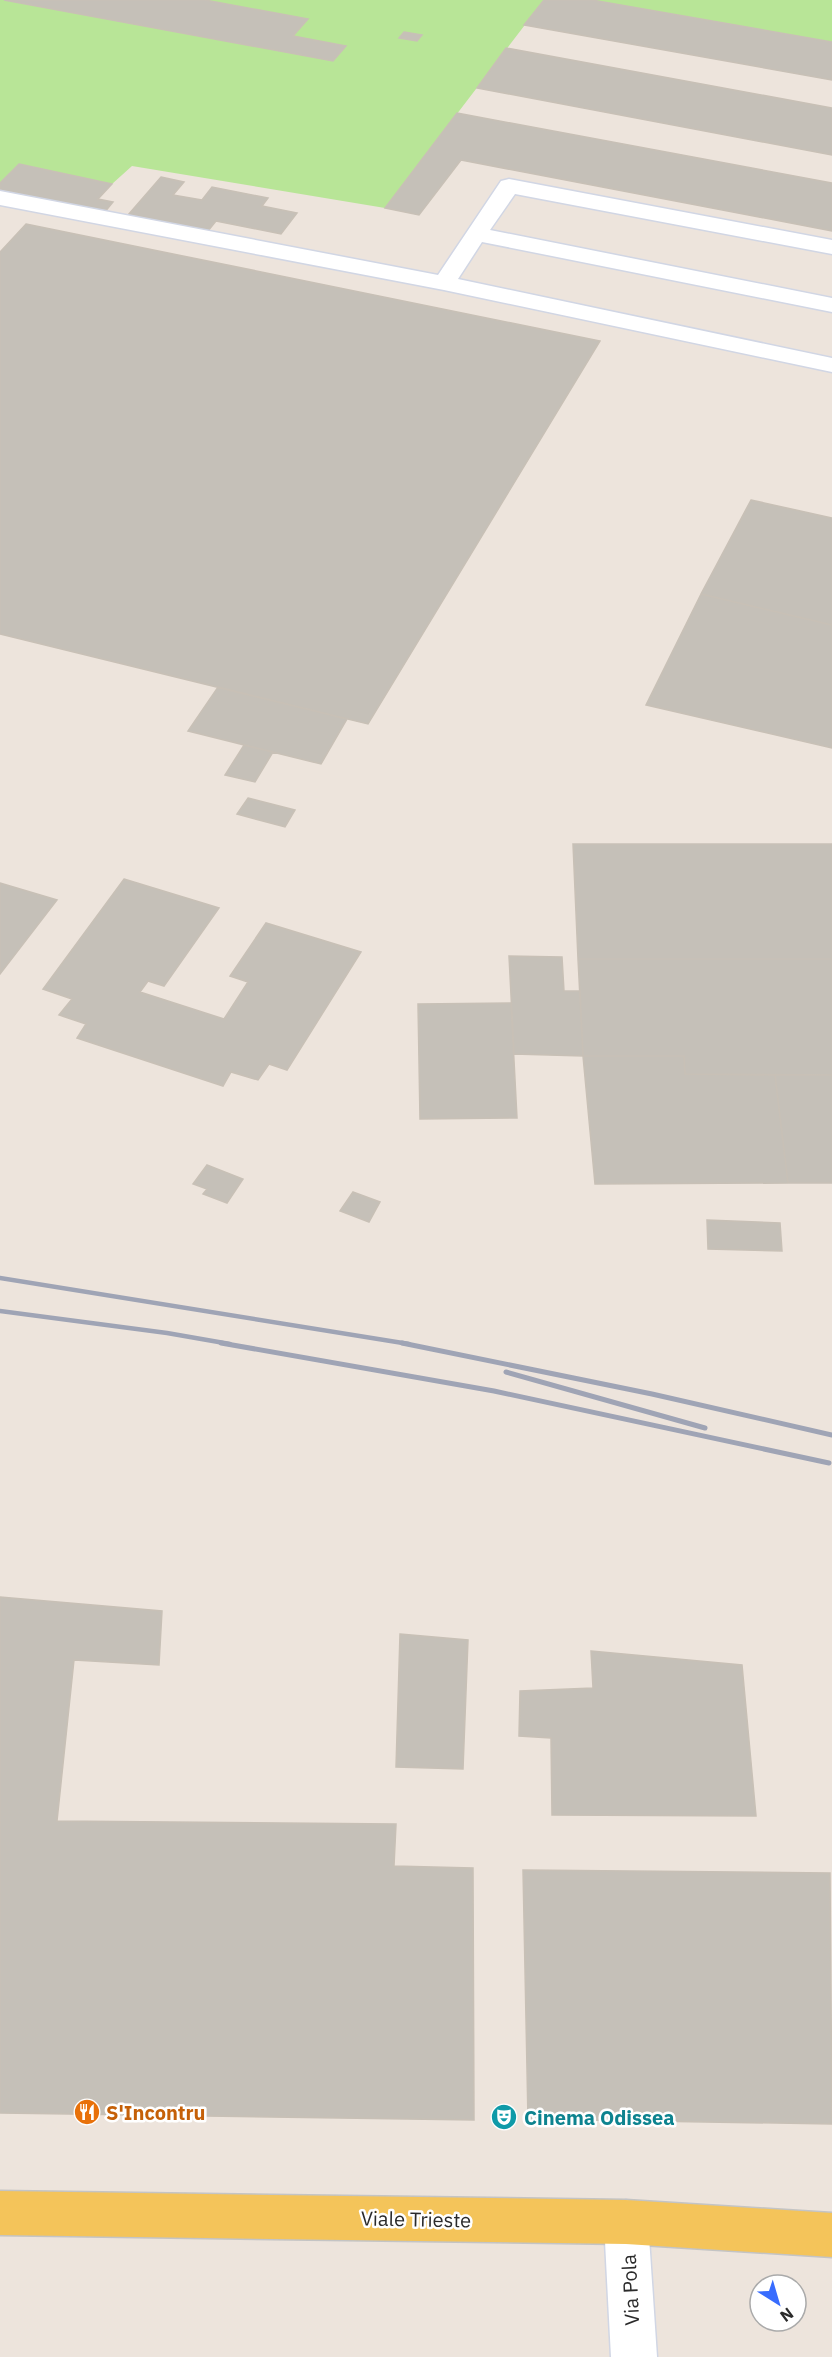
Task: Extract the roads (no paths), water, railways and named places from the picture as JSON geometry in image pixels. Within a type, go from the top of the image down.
[{"type":"main road","name":"Viale Trieste","points":[[0,2213],[626,2222],[832,2235]]},
{"type":"street","points":[[444,283],[509,186],[832,247]]},
{"type":"street","points":[[0,198],[444,283],[832,365]]},
{"type":"street","points":[[476,234],[832,305]]},
{"type":"street","name":"Via Pola","points":[[626,2222],[634,2357]]},
{"type":"railway","points":[[0,1278],[409,1344]]},
{"type":"railway","points":[[0,1311],[167,1333],[230,1344]]},
{"type":"railway","points":[[221,1343],[494,1391],[829,1463]]},
{"type":"railway","points":[[402,1343],[652,1394],[832,1435]]},
{"type":"railway","points":[[506,1372],[705,1428]]},
{"type":"place","name":"S'Incontru","points":[[87,2112]]},
{"type":"place","name":"Cinema Odissea","points":[[504,2117]]}]
